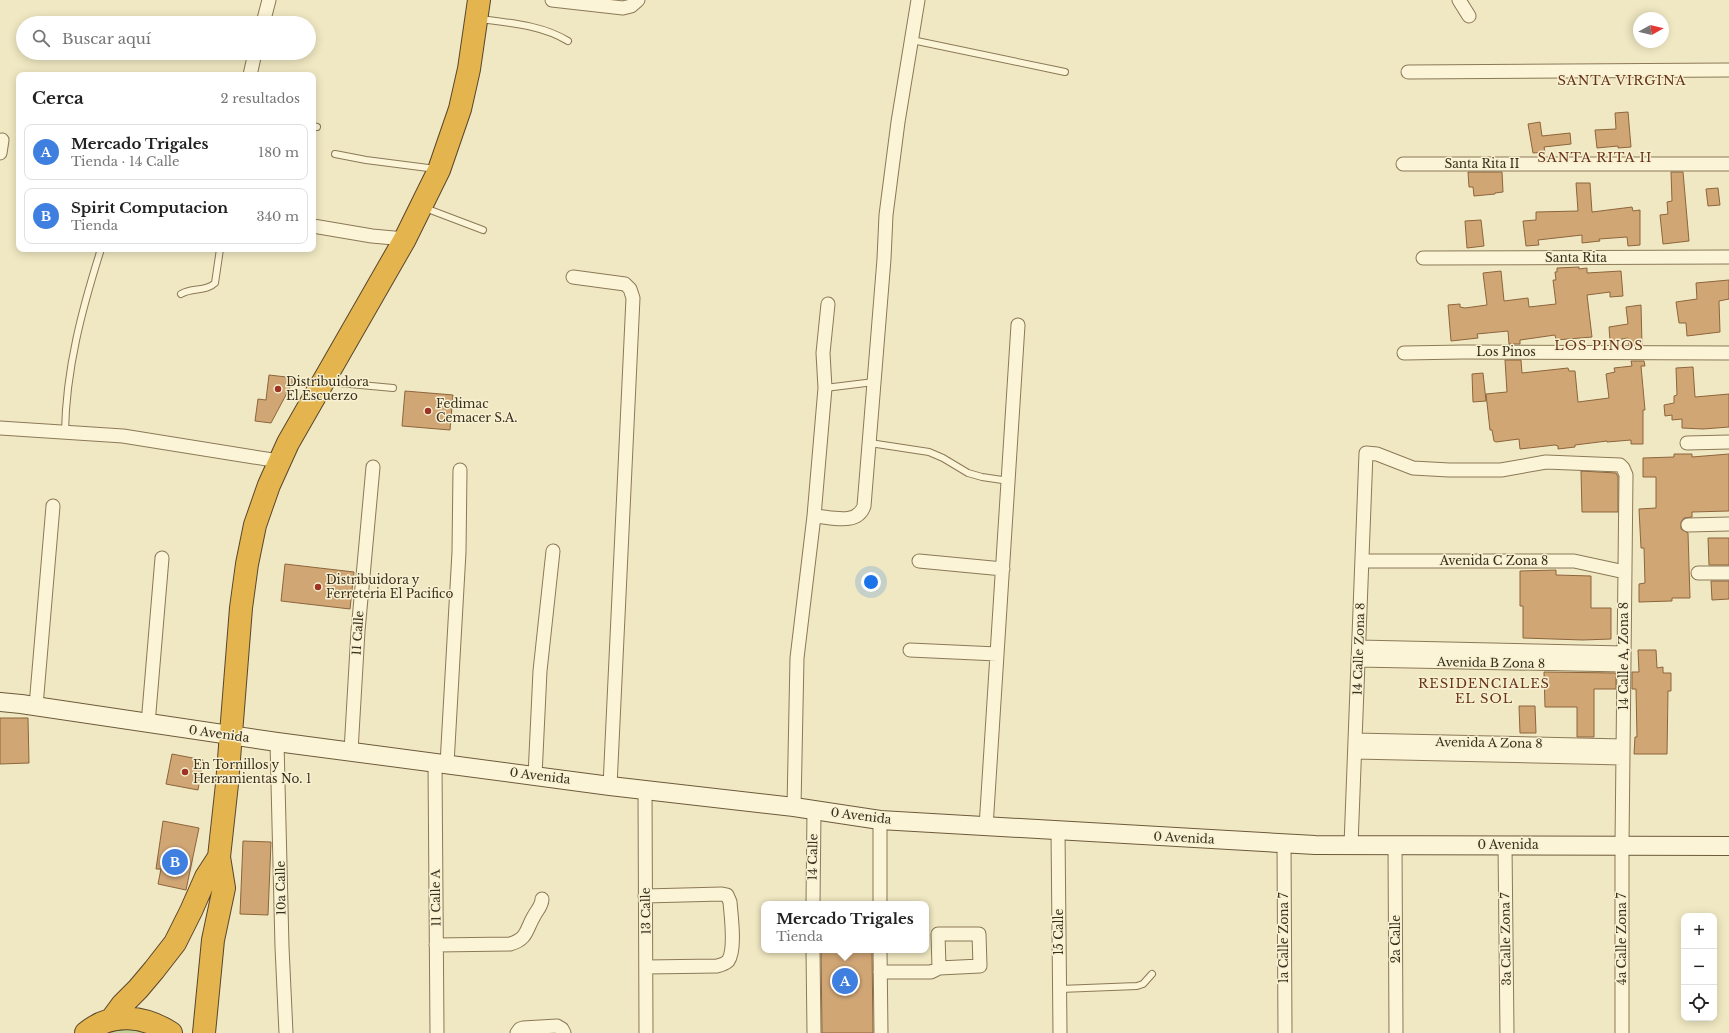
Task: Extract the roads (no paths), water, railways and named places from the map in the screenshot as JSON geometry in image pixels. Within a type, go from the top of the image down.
[{"type":"highway","points":[[204,1033],[212,940],[224,888],[219,857],[231,735],[239,629],[247,564],[260,510],[279,461],[322,381],[405,239],[439,170],[460,109],[469,69],[478,9]]},
{"type":"highway","points":[[112,1020],[122,1005],[138,989],[175,943],[206,877],[219,857]]},
{"type":"highway","points":[[86,1033],[90,1029],[112,1020],[132,1018],[153,1022],[171,1033]]},
{"type":"street","points":[[265,16],[269,0]]},
{"type":"street","points":[[552,0],[623,8],[631,6],[638,0]]},
{"type":"street","points":[[814,516],[854,518],[862,512],[865,499],[884,259],[886,215],[898,122],[918,0]]},
{"type":"street","points":[[1459,0],[1469,16]]},
{"type":"street","points":[[251,72],[253,60]]},
{"type":"street","points":[[1408,72],[1729,70]]},
{"type":"street","points":[[0,153],[2,140]]},
{"type":"street","name":"Santa Rita II","points":[[1403,164],[1729,164]]},
{"type":"street","points":[[316,227],[372,236],[405,239]]},
{"type":"street","name":"Santa Rita","points":[[1423,258],[1729,257]]},
{"type":"street","points":[[573,277],[624,284],[630,289],[633,298],[610,786]]},
{"type":"street","points":[[794,807],[797,658],[814,516],[825,388],[823,353],[828,304]]},
{"type":"street","points":[[986,827],[1018,325]]},
{"type":"street","name":"Los Pinos","points":[[1404,353],[1729,353]]},
{"type":"street","points":[[0,428],[145,439],[279,461]]},
{"type":"street","points":[[1687,443],[1729,442]]},
{"type":"street","name":"14 Calle A, Zona 8","points":[[1366,453],[1377,454],[1413,468],[1501,470],[1546,462],[1615,464],[1623,468],[1626,475],[1622,845]]},
{"type":"street","name":"14 Calle Zona 8","points":[[1351,845],[1366,453]]},
{"type":"street","name":"11 Calle","points":[[351,751],[358,631],[373,467]]},
{"type":"street","name":"11 Calle A","points":[[437,1033],[436,945],[441,764],[459,552],[460,470]]},
{"type":"street","points":[[36,706],[53,506]]},
{"type":"street","points":[[1688,525],[1729,524]]},
{"type":"street","points":[[534,776],[540,671],[552,551]]},
{"type":"street","points":[[148,724],[162,558]]},
{"type":"street","points":[[919,561],[1003,569]]},
{"type":"street","name":"Avenida C Zona 8","points":[[1362,561],[1574,561],[1624,572]]},
{"type":"street","points":[[1698,573],[1729,573]]},
{"type":"street","points":[[910,650],[997,654]]},
{"type":"street","name":"Avenida B Zona 8","points":[[1358,654],[1624,659]]},
{"type":"street","name":"0 Avenida","points":[[0,702],[441,764],[610,786],[794,807],[880,820],[1284,843],[1351,845],[1729,846]]},
{"type":"street","name":"10a Calle","points":[[277,742],[282,947],[286,1033]]},
{"type":"street","name":"Avenida A Zona 8","points":[[1355,746],[1623,752]]},
{"type":"street","name":"13 Calle","points":[[645,790],[646,1033]]},
{"type":"street","name":"14 Calle","points":[[813,901],[814,810]]},
{"type":"street","points":[[880,820],[880,901]]},
{"type":"street","name":"15 Calle","points":[[1058,831],[1060,1033]]},
{"type":"street","name":"1a Calle Zona 7","points":[[1284,843],[1285,1033]]},
{"type":"street","name":"2a Calle","points":[[1395,845],[1396,1033]]},
{"type":"street","name":"3a Calle Zona 7","points":[[1505,845],[1507,1033]]},
{"type":"street","name":"4a Calle Zona 7","points":[[1622,845],[1622,1033]]},
{"type":"street","points":[[645,896],[727,895],[730,902],[732,946],[731,954],[728,960],[717,966],[646,967]]},
{"type":"street","points":[[436,945],[510,944],[517,942],[522,938],[540,906],[542,899]]},
{"type":"street","points":[[880,972],[931,972],[939,968],[980,966],[980,934],[938,934],[939,968]]},
{"type":"street","points":[[813,953],[814,1033]]},
{"type":"street","points":[[880,953],[882,1033]]},
{"type":"street","points":[[518,1032],[523,1028],[557,1026],[562,1030]]},
{"type":"lane","points":[[478,9],[550,32],[568,41]]},
{"type":"lane","points":[[912,40],[1065,72]]},
{"type":"lane","points":[[335,154],[366,160],[439,170]]},
{"type":"lane","points":[[422,207],[483,230]]},
{"type":"lane","points":[[65,432],[68,390],[78,330],[81,315],[100,252]]},
{"type":"lane","points":[[181,294],[195,288],[208,288],[215,283],[220,252]]},
{"type":"lane","points":[[322,381],[393,388]]},
{"type":"lane","points":[[825,388],[874,382]]},
{"type":"lane","points":[[870,443],[929,452],[943,458],[968,473],[982,477],[1009,480]]},
{"type":"lane","points":[[1060,989],[1137,986],[1143,984],[1152,974]]},
{"type":"place","name":"Distribuidora El Escuerzo","points":[[278,389]]},
{"type":"place","name":"Fedimac Cemacer S.A.","points":[[428,411]]},
{"type":"place","name":"Distribuidora y Ferreteria El Pacifico","points":[[318,587]]},
{"type":"place","name":"En Tornillos y Herramientas No. 1","points":[[185,772]]},
{"type":"place","name":"Spirit Computacion","points":[[175,862]]},
{"type":"place","name":"Mercado Trigales","points":[[845,981]]},
{"type":"district","name":"SANTA VIRGINA","points":[[1622,80]]},
{"type":"district","name":"SANTA RITA II","points":[[1595,157]]},
{"type":"district","name":"LOS PINOS","points":[[1599,345]]},
{"type":"district","name":"RESIDENCIALES EL SOL","points":[[1484,690]]}]
